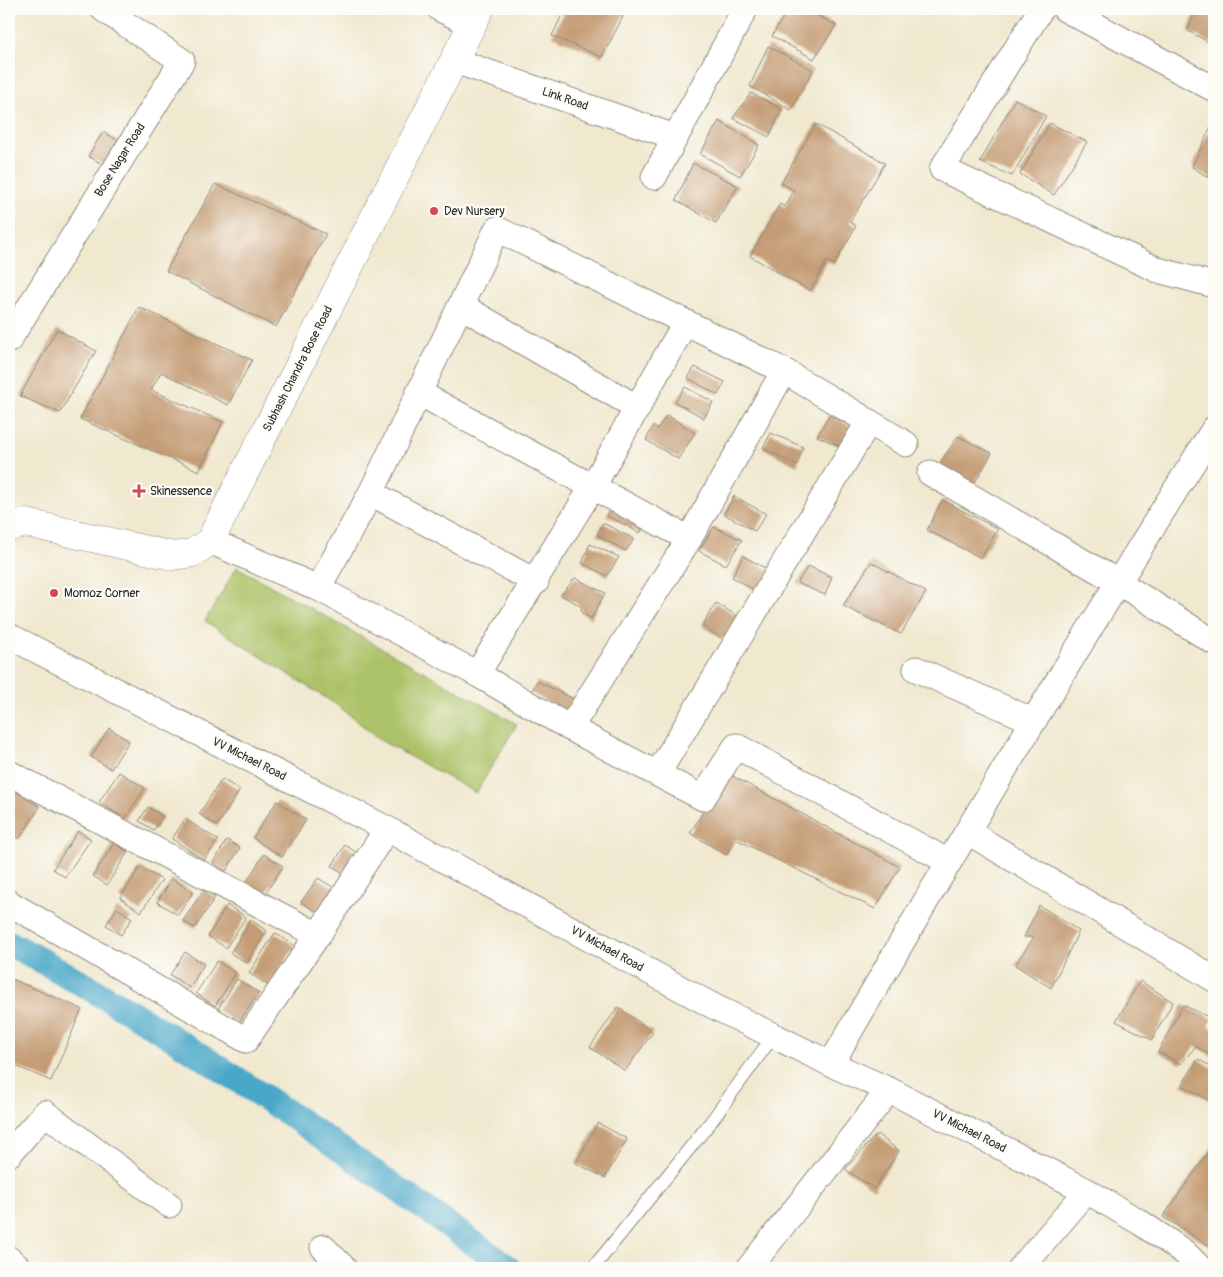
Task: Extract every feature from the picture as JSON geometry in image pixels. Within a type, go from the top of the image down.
[{"type":"main road","name":"Subhash Chandra Bose Road","points":[[210,541],[455,62],[476,16]]},
{"type":"main road","points":[[9,527],[26,523],[173,556],[193,553],[210,541]]},
{"type":"street","name":"Bose Nagar Road","points":[[9,340],[182,61],[103,9]]},
{"type":"street","points":[[440,9],[476,16]]},
{"type":"street","points":[[654,178],[745,9]]},
{"type":"street","points":[[1041,9],[942,169],[1158,270],[1214,285]]},
{"type":"street","points":[[1065,9],[1214,89]]},
{"type":"street","name":"Link Road","points":[[455,62],[675,137]]},
{"type":"street","points":[[318,588],[371,493],[497,229],[598,277],[685,323],[784,371],[906,444]]},
{"type":"street","points":[[461,306],[638,408]]},
{"type":"street","points":[[478,674],[593,486],[685,323]]},
{"type":"street","points":[[570,728],[689,539],[784,371]]},
{"type":"street","points":[[419,393],[689,539]]},
{"type":"street","points":[[658,773],[868,423]]},
{"type":"street","points":[[831,1064],[947,862],[968,832],[1033,721],[1214,429]]},
{"type":"street","points":[[930,473],[1118,582],[1214,642]]},
{"type":"street","points":[[371,493],[536,582]]},
{"type":"street","points":[[210,541],[318,588],[478,674],[570,728],[703,798],[736,746],[947,862]]},
{"type":"street","name":"VV Michael Road","points":[[9,636],[387,829],[714,1006],[831,1064],[889,1090],[1087,1191],[1141,1223],[1184,1252],[1200,1268]]},
{"type":"street","points":[[916,669],[1033,721]]},
{"type":"street","points":[[9,773],[318,935]]},
{"type":"street","points":[[9,903],[246,1040],[318,935],[387,829]]},
{"type":"street","points":[[968,832],[1214,979]]},
{"type":"street","points":[[749,1268],[889,1090]]},
{"type":"street","points":[[9,1154],[45,1113],[168,1205]]},
{"type":"street","points":[[1021,1268],[1087,1191]]},
{"type":"street","points":[[323,1248],[344,1268]]},
{"type":"street","points":[[9,1259],[19,1268]]},
{"type":"lane","points":[[593,1268],[710,1122],[774,1035]]},
{"type":"green space","points":[[237,567],[517,724],[476,793],[380,740],[340,707],[205,621]]},
{"type":"building","points":[[565,9],[622,9],[626,11],[602,57],[552,36]]},
{"type":"building","points":[[788,9],[805,9],[836,25],[814,59],[772,36]]},
{"type":"building","points":[[1196,9],[1214,9],[1214,45],[1188,31]]},
{"type":"building","points":[[768,46],[813,70],[791,110],[750,86]]},
{"type":"building","points":[[751,93],[782,109],[769,137],[733,118]]},
{"type":"building","points":[[1015,99],[1046,116],[1012,176],[980,162]]},
{"type":"building","points":[[1214,120],[1214,181],[1192,167]]},
{"type":"building","points":[[719,121],[759,145],[740,176],[700,154]]},
{"type":"building","points":[[1050,123],[1087,142],[1054,195],[1020,174]]},
{"type":"building","points":[[816,124],[885,163],[850,222],[856,226],[834,265],[827,261],[810,291],[750,256],[780,204],[785,207],[794,190],[781,183]]},
{"type":"building","points":[[103,132],[121,142],[106,166],[88,156]]},
{"type":"building","points":[[693,163],[738,186],[716,223],[676,200]]},
{"type":"building","points":[[215,184],[326,234],[276,327],[166,271]]},
{"type":"building","points":[[139,307],[252,360],[228,405],[161,372],[151,390],[223,422],[199,471],[80,419]]},
{"type":"building","points":[[57,329],[96,351],[60,413],[20,396]]},
{"type":"building","points":[[695,367],[725,382],[718,395],[688,378]]},
{"type":"building","points":[[685,387],[713,402],[704,418],[675,402]]},
{"type":"building","points":[[667,415],[695,433],[678,459],[646,440],[653,426],[657,429]]},
{"type":"building","points":[[829,415],[858,430],[848,450],[817,436]]},
{"type":"building","points":[[771,433],[803,447],[797,466],[763,448]]},
{"type":"building","points":[[958,436],[992,453],[974,484],[939,465]]},
{"type":"building","points":[[734,496],[766,514],[755,531],[724,514]]},
{"type":"building","points":[[942,500],[998,529],[981,558],[927,530]]},
{"type":"building","points":[[614,504],[647,521],[640,533],[606,515]]},
{"type":"building","points":[[603,523],[634,539],[626,551],[597,535]]},
{"type":"building","points":[[714,527],[742,540],[726,565],[699,551]]},
{"type":"building","points":[[590,544],[619,557],[607,576],[582,563]]},
{"type":"building","points":[[743,556],[772,572],[759,593],[732,577]]},
{"type":"building","points":[[871,562],[926,592],[901,634],[843,606]]},
{"type":"building","points":[[808,566],[832,577],[825,595],[797,583]]},
{"type":"building","points":[[575,578],[605,593],[591,619],[582,613],[581,606],[561,595]]},
{"type":"building","points":[[716,603],[739,617],[724,640],[702,626]]},
{"type":"building","points":[[537,681],[574,699],[567,712],[531,693]]},
{"type":"building","points":[[109,728],[129,741],[111,769],[91,757]]},
{"type":"building","points":[[119,772],[145,788],[125,819],[99,802]]},
{"type":"building","points":[[727,773],[900,867],[875,909],[736,839],[726,855],[690,833]]},
{"type":"building","points":[[222,779],[240,790],[217,826],[199,814]]},
{"type":"building","points":[[10,788],[40,807],[19,839],[9,833]]},
{"type":"building","points":[[277,801],[306,820],[282,857],[253,838]]},
{"type":"building","points":[[148,807],[163,817],[154,830],[139,821]]},
{"type":"building","points":[[185,819],[218,840],[204,860],[172,839]]},
{"type":"building","points":[[78,831],[91,839],[65,877],[53,869]]},
{"type":"building","points":[[227,840],[240,848],[226,871],[213,863]]},
{"type":"building","points":[[114,843],[128,852],[107,885],[93,876]]},
{"type":"building","points":[[345,845],[363,857],[350,877],[332,866]]},
{"type":"building","points":[[264,854],[283,866],[264,896],[245,884]]},
{"type":"building","points":[[140,867],[162,880],[141,912],[120,898]]},
{"type":"building","points":[[318,878],[341,892],[325,917],[301,902]]},
{"type":"building","points":[[172,879],[193,892],[178,915],[157,902]]},
{"type":"building","points":[[204,889],[215,897],[195,928],[183,921]]},
{"type":"building","points":[[227,905],[246,917],[226,948],[208,936]]},
{"type":"building","points":[[1039,905],[1079,931],[1051,988],[1015,965],[1034,937],[1024,937]]},
{"type":"building","points":[[117,908],[132,918],[121,935],[106,925]]},
{"type":"building","points":[[251,920],[267,931],[247,963],[230,953]]},
{"type":"building","points":[[275,933],[295,946],[269,986],[249,973]]},
{"type":"building","points":[[185,952],[204,964],[190,988],[170,975]]},
{"type":"building","points":[[217,961],[236,973],[215,1006],[196,993]]},
{"type":"building","points":[[9,978],[82,1009],[51,1081],[9,1063]]},
{"type":"building","points":[[237,979],[259,993],[238,1024],[217,1010]]},
{"type":"building","points":[[1140,981],[1173,1002],[1152,1040],[1116,1021]]},
{"type":"building","points":[[1183,1005],[1213,1019],[1208,1026],[1214,1029],[1214,1058],[1196,1046],[1181,1064],[1158,1052]]},
{"type":"building","points":[[618,1007],[653,1032],[625,1071],[590,1047]]},
{"type":"building","points":[[1198,1059],[1213,1068],[1214,1065],[1214,1103],[1182,1085]]},
{"type":"building","points":[[598,1123],[627,1139],[605,1178],[576,1163]]},
{"type":"building","points":[[877,1134],[899,1151],[874,1189],[845,1169]]},
{"type":"building","points":[[1214,1144],[1214,1246],[1213,1248],[1163,1217]]},
{"type":"waterway","points":[[9,943],[138,1017],[264,1097],[387,1181],[508,1268]]},
{"type":"place","name":"Dev Nursery","points":[[434,211]]},
{"type":"place","name":"Skinessence","points":[[139,491]]},
{"type":"place","name":"Momoz Corner","points":[[54,593]]}]
